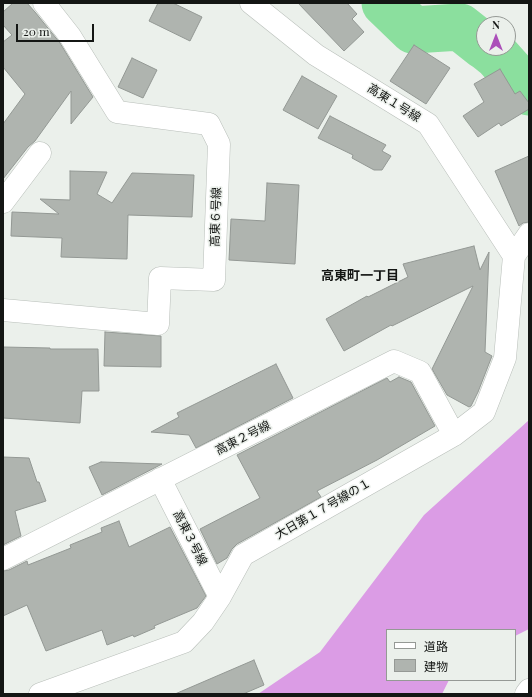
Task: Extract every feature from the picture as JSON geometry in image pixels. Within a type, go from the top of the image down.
[{"type":"street","name":"高東６号線","points":[[3,310],[158,324],[160,278],[214,280],[219,144],[209,124],[117,112],[70,36],[44,3]]},
{"type":"street","name":"高東１号線","points":[[251,3],[316,55],[428,124],[515,255]]},
{"type":"street","points":[[3,202],[40,153]]},
{"type":"street","points":[[515,255],[529,234]]},
{"type":"street","name":"大日第１７号線の１","points":[[40,694],[184,642],[203,622],[220,597],[243,555],[454,435],[484,412],[505,358],[515,255]]},
{"type":"street","name":"高東２号線","points":[[3,559],[394,361],[420,372],[454,435]]},
{"type":"street","name":"高東３号線","points":[[160,480],[220,597]]},
{"type":"street","points":[[526,694],[529,690]]},
{"type":"shaded area","points":[[529,420],[529,629],[516,636],[516,629],[386,629],[386,681],[448,681],[442,694],[258,694],[320,652],[424,515]]},
{"type":"building","points":[[13,3],[27,3],[35,12],[60,43],[93,97],[71,124],[71,91],[35,141],[28,147],[3,179],[3,124],[25,94],[3,67],[3,42],[12,35],[3,25],[3,12]]},
{"type":"building","points":[[158,3],[173,3],[202,17],[190,41],[149,21]]},
{"type":"building","points":[[298,3],[347,3],[357,14],[352,19],[364,32],[344,51]]},
{"type":"building","points":[[414,45],[450,68],[426,104],[390,81]]},
{"type":"building","points":[[132,58],[157,70],[143,98],[118,87]]},
{"type":"building","points":[[500,69],[515,94],[520,91],[529,103],[529,109],[501,126],[499,123],[478,137],[463,116],[484,102],[474,84]]},
{"type":"building","points":[[302,76],[337,96],[318,129],[283,110]]},
{"type":"building","points":[[330,116],[386,145],[382,151],[391,156],[382,170],[374,170],[352,158],[353,155],[318,138]]},
{"type":"building","points":[[529,156],[529,222],[523,223],[519,226],[495,171]]},
{"type":"building","points":[[70,171],[107,172],[97,194],[112,203],[132,173],[194,175],[192,217],[128,215],[127,259],[61,257],[62,238],[11,236],[12,212],[59,214],[40,199],[70,200]]},
{"type":"building","points":[[267,183],[299,185],[295,264],[229,260],[231,219],[265,221]]},
{"type":"building","points":[[474,246],[480,270],[489,252],[485,352],[492,356],[471,406],[469,407],[447,395],[432,369],[473,286],[392,326],[391,325],[344,351],[326,319],[367,296],[368,297],[408,277],[403,264]]},
{"type":"building","points":[[105,332],[161,336],[161,367],[104,366]]},
{"type":"building","points":[[3,347],[98,349],[99,391],[82,391],[80,423],[3,418]]},
{"type":"building","points":[[276,364],[293,398],[196,448],[189,435],[151,432],[179,417],[177,413]]},
{"type":"building","points":[[399,377],[411,382],[435,426],[377,460],[317,491],[321,497],[237,544],[227,558],[217,564],[200,529],[260,498],[237,455],[387,378],[390,382]]},
{"type":"building","points":[[3,457],[29,458],[37,482],[39,482],[46,501],[15,511],[21,536],[3,545]]},
{"type":"building","points":[[101,462],[162,464],[102,495],[89,467]]},
{"type":"building","points":[[119,521],[129,547],[170,527],[206,596],[197,608],[154,626],[155,628],[134,637],[133,635],[107,645],[102,630],[46,651],[27,605],[3,616],[3,571],[9,570],[27,561],[28,565],[71,548],[70,545],[102,532],[101,528]]},
{"type":"building","points":[[254,660],[264,685],[243,694],[175,694]]},
{"type":"waterway","points":[[385,3],[413,30],[460,27],[476,40]]},
{"type":"waterway","points":[[497,56],[529,92]]},
{"type":"district","name":"高東町一丁目","points":[[360,276]]}]
